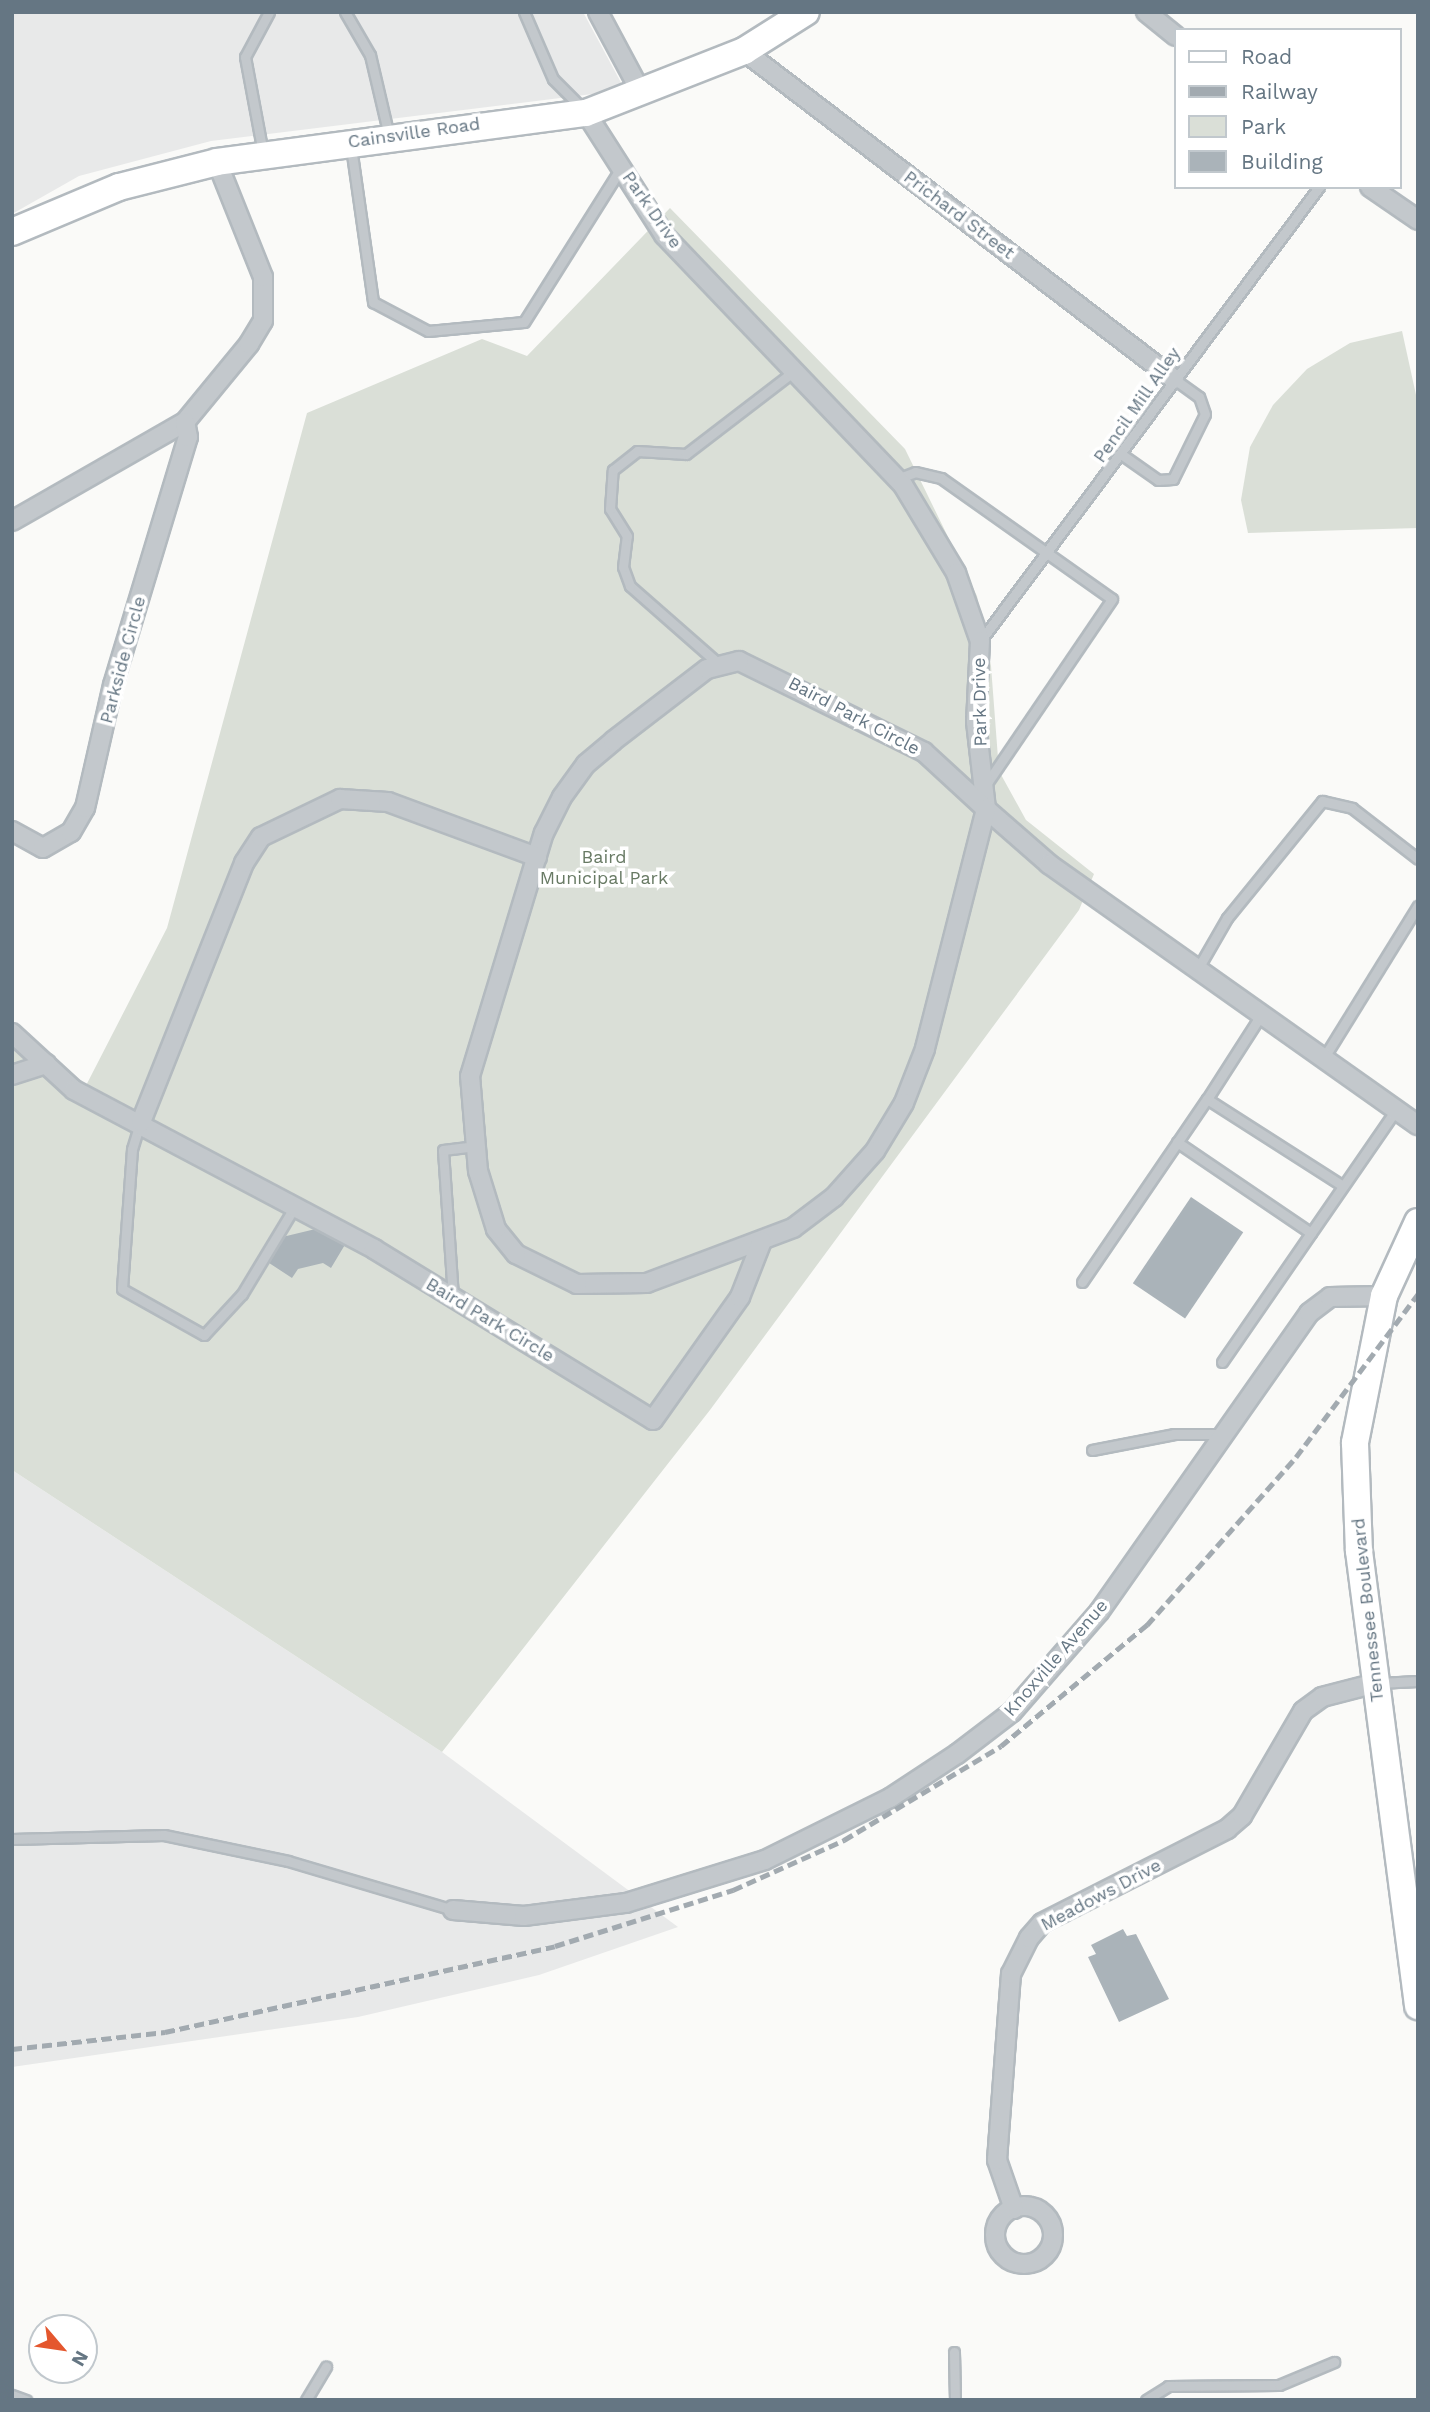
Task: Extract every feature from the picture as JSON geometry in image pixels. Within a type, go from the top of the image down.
[{"type":"main road","name":"Cainsville Road","points":[[12,232],[118,187],[217,162],[389,136],[586,113],[642,94],[744,51],[806,12]]},
{"type":"main road","name":"Tennessee Boulevard","points":[[1418,1222],[1384,1296],[1355,1443],[1359,1551],[1418,2006]]},
{"type":"street","points":[[598,12],[642,94]]},
{"type":"street","points":[[1146,12],[1174,34]]},
{"type":"street","name":"Prichard Street","points":[[744,51],[1174,379]]},
{"type":"street","name":"Park Drive","points":[[586,113],[664,235],[897,479],[956,573],[979,641],[976,722],[986,810]]},
{"type":"street","points":[[12,521],[185,422],[263,321],[263,276],[217,162]]},
{"type":"street","points":[[1373,189],[1418,220]]},
{"type":"street","name":"Parkside Circle","points":[[12,831],[43,848],[71,832],[85,808],[113,685],[188,437],[185,422]]},
{"type":"street","name":"Baird Park Circle","points":[[739,661],[782,677],[912,746],[986,810],[925,1049],[904,1103],[875,1151],[834,1197],[793,1228],[647,1283],[578,1284],[516,1254],[496,1229],[475,1146],[470,1076],[537,857],[562,797],[586,764],[707,670],[739,661]]},
{"type":"street","points":[[141,1122],[244,863],[261,837],[340,799],[376,801],[537,857]]},
{"type":"street","points":[[986,810],[1049,864],[1418,1125]]},
{"type":"street","name":"Baird Park Circle","points":[[12,1033],[74,1090],[141,1122],[295,1206],[653,1420],[740,1297],[762,1241]]},
{"type":"street","points":[[12,1075],[46,1064]]},
{"type":"street","name":"Knoxville Avenue","points":[[453,1910],[524,1916],[626,1903],[765,1860],[890,1798],[1012,1712],[1099,1612],[1309,1313],[1330,1297],[1384,1296]]},
{"type":"street","name":"Meadows Drive","points":[[1013,2208],[997,2160],[1011,1974],[1029,1938],[1042,1923],[1227,1829],[1242,1816],[1303,1710],[1322,1697],[1376,1683]]},
{"type":"lane","points":[[263,155],[245,57],[269,12]]},
{"type":"lane","points":[[345,12],[370,55],[389,136]]},
{"type":"lane","points":[[523,12],[553,79],[586,113]]},
{"type":"lane","points":[[351,142],[373,302],[428,331],[524,322],[621,168]]},
{"type":"lane","name":"Pencil Mill Alley","points":[[979,641],[1049,553],[1174,379],[1317,189]]},
{"type":"lane","points":[[721,666],[630,586],[622,568],[627,536],[610,509],[613,470],[637,451],[686,454],[794,371]]},
{"type":"lane","points":[[1121,454],[1158,480],[1173,480],[1205,414],[1199,397],[1174,379]]},
{"type":"lane","points":[[897,479],[915,472],[941,478],[1112,599],[984,787]]},
{"type":"lane","points":[[1198,970],[1227,918],[1322,801],[1352,808],[1418,859]]},
{"type":"lane","points":[[1324,1059],[1418,906]]},
{"type":"lane","points":[[1082,1282],[1261,1015]]},
{"type":"lane","points":[[1207,1099],[1343,1186]]},
{"type":"lane","points":[[1222,1362],[1396,1110]]},
{"type":"lane","points":[[141,1122],[132,1149],[122,1289],[204,1335],[242,1294],[295,1206]]},
{"type":"lane","points":[[1177,1142],[1311,1233]]},
{"type":"lane","points":[[453,1300],[443,1150],[475,1146]]},
{"type":"lane","points":[[1092,1450],[1174,1434],[1222,1434]]},
{"type":"lane","points":[[1376,1683],[1418,1681]]},
{"type":"lane","points":[[12,1839],[164,1835],[288,1861],[453,1910]]},
{"type":"lane","points":[[954,2352],[956,2400]]},
{"type":"lane","points":[[1146,2400],[1168,2386],[1279,2385],[1334,2362]]},
{"type":"lane","points":[[306,2400],[326,2367]]},
{"type":"lane","points":[[12,2395],[26,2400]]},
{"type":"shaded area","points":[[12,12],[583,12],[625,90],[211,141],[79,176],[12,214]]},
{"type":"shaded area","points":[[12,1470],[442,1752],[678,1927],[539,1975],[358,2017],[12,2067]]},
{"type":"green space","name":"Baird Municipal Park","points":[[670,208],[905,449],[977,596],[991,666],[999,771],[1026,820],[1094,874],[1079,910],[710,1410],[442,1752],[12,1470],[12,1047],[77,1103],[167,928],[307,413],[482,339],[527,356]]},
{"type":"green space","points":[[1402,331],[1418,404],[1418,528],[1248,533],[1241,500],[1250,447],[1273,405],[1307,369],[1350,343]]},
{"type":"building","points":[[1191,1197],[1243,1232],[1185,1318],[1133,1283]]},
{"type":"building","points":[[328,1226],[349,1238],[331,1268],[323,1263],[298,1269],[292,1278],[263,1259],[274,1239]]},
{"type":"building","points":[[1123,1929],[1127,1936],[1136,1934],[1169,1999],[1119,2022],[1088,1957],[1096,1954],[1091,1945]]},
{"type":"railway","points":[[12,2049],[165,2032],[555,1946],[733,1890],[844,1840],[1001,1746],[1147,1625],[1296,1457],[1418,1294]]}]
